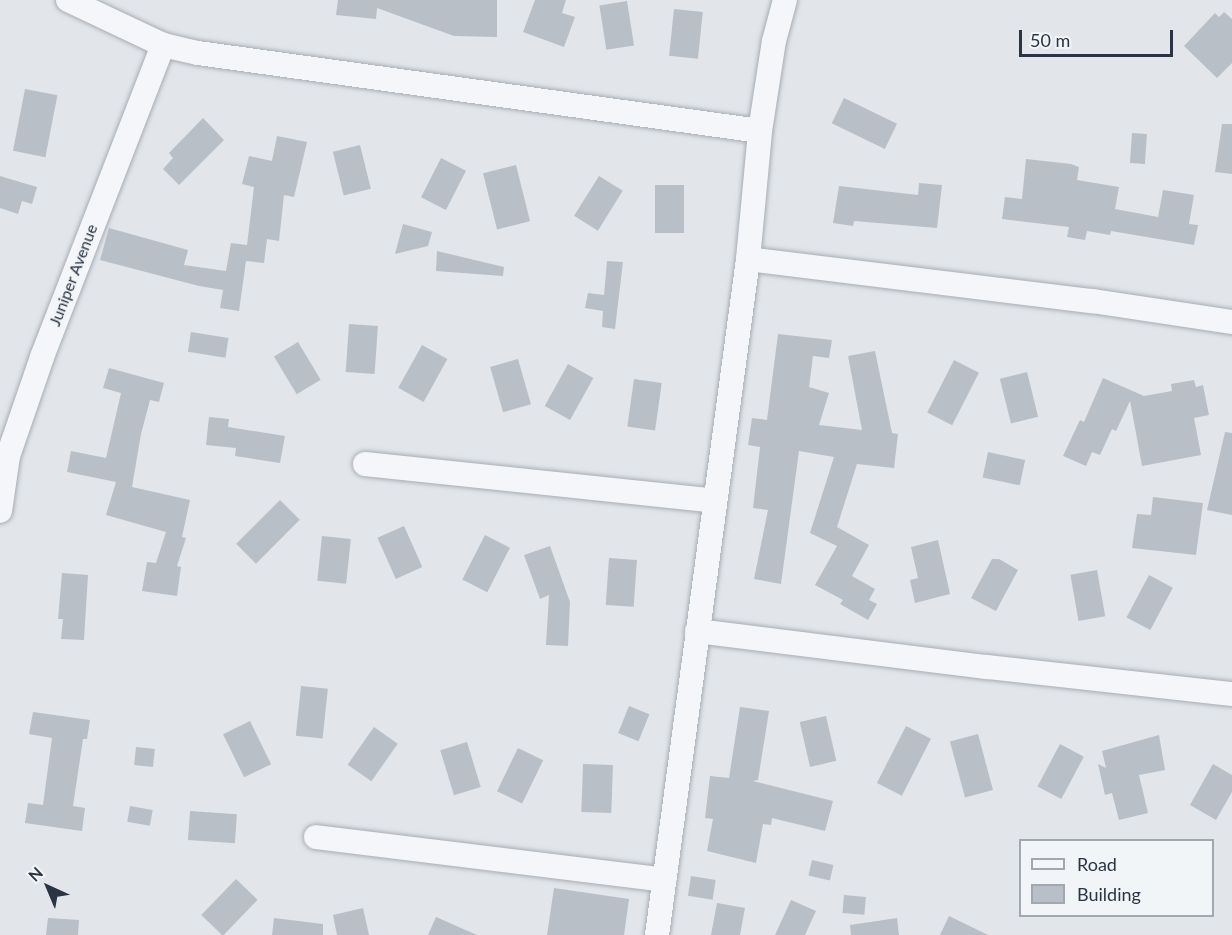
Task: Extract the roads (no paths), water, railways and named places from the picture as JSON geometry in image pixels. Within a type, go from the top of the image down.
[{"type":"street","points":[[68,0],[163,45],[248,62],[506,94],[760,131]]},
{"type":"street","points":[[657,935],[748,259],[760,131],[774,40],[785,0]]},
{"type":"street","name":"Juniper Avenue","points":[[0,511],[4,463],[80,254],[163,45]]},
{"type":"street","points":[[748,259],[1103,303],[1232,322]]},
{"type":"street","points":[[365,464],[714,501]]},
{"type":"street","points":[[697,632],[1232,694]]},
{"type":"street","points":[[316,837],[664,880]]}]
